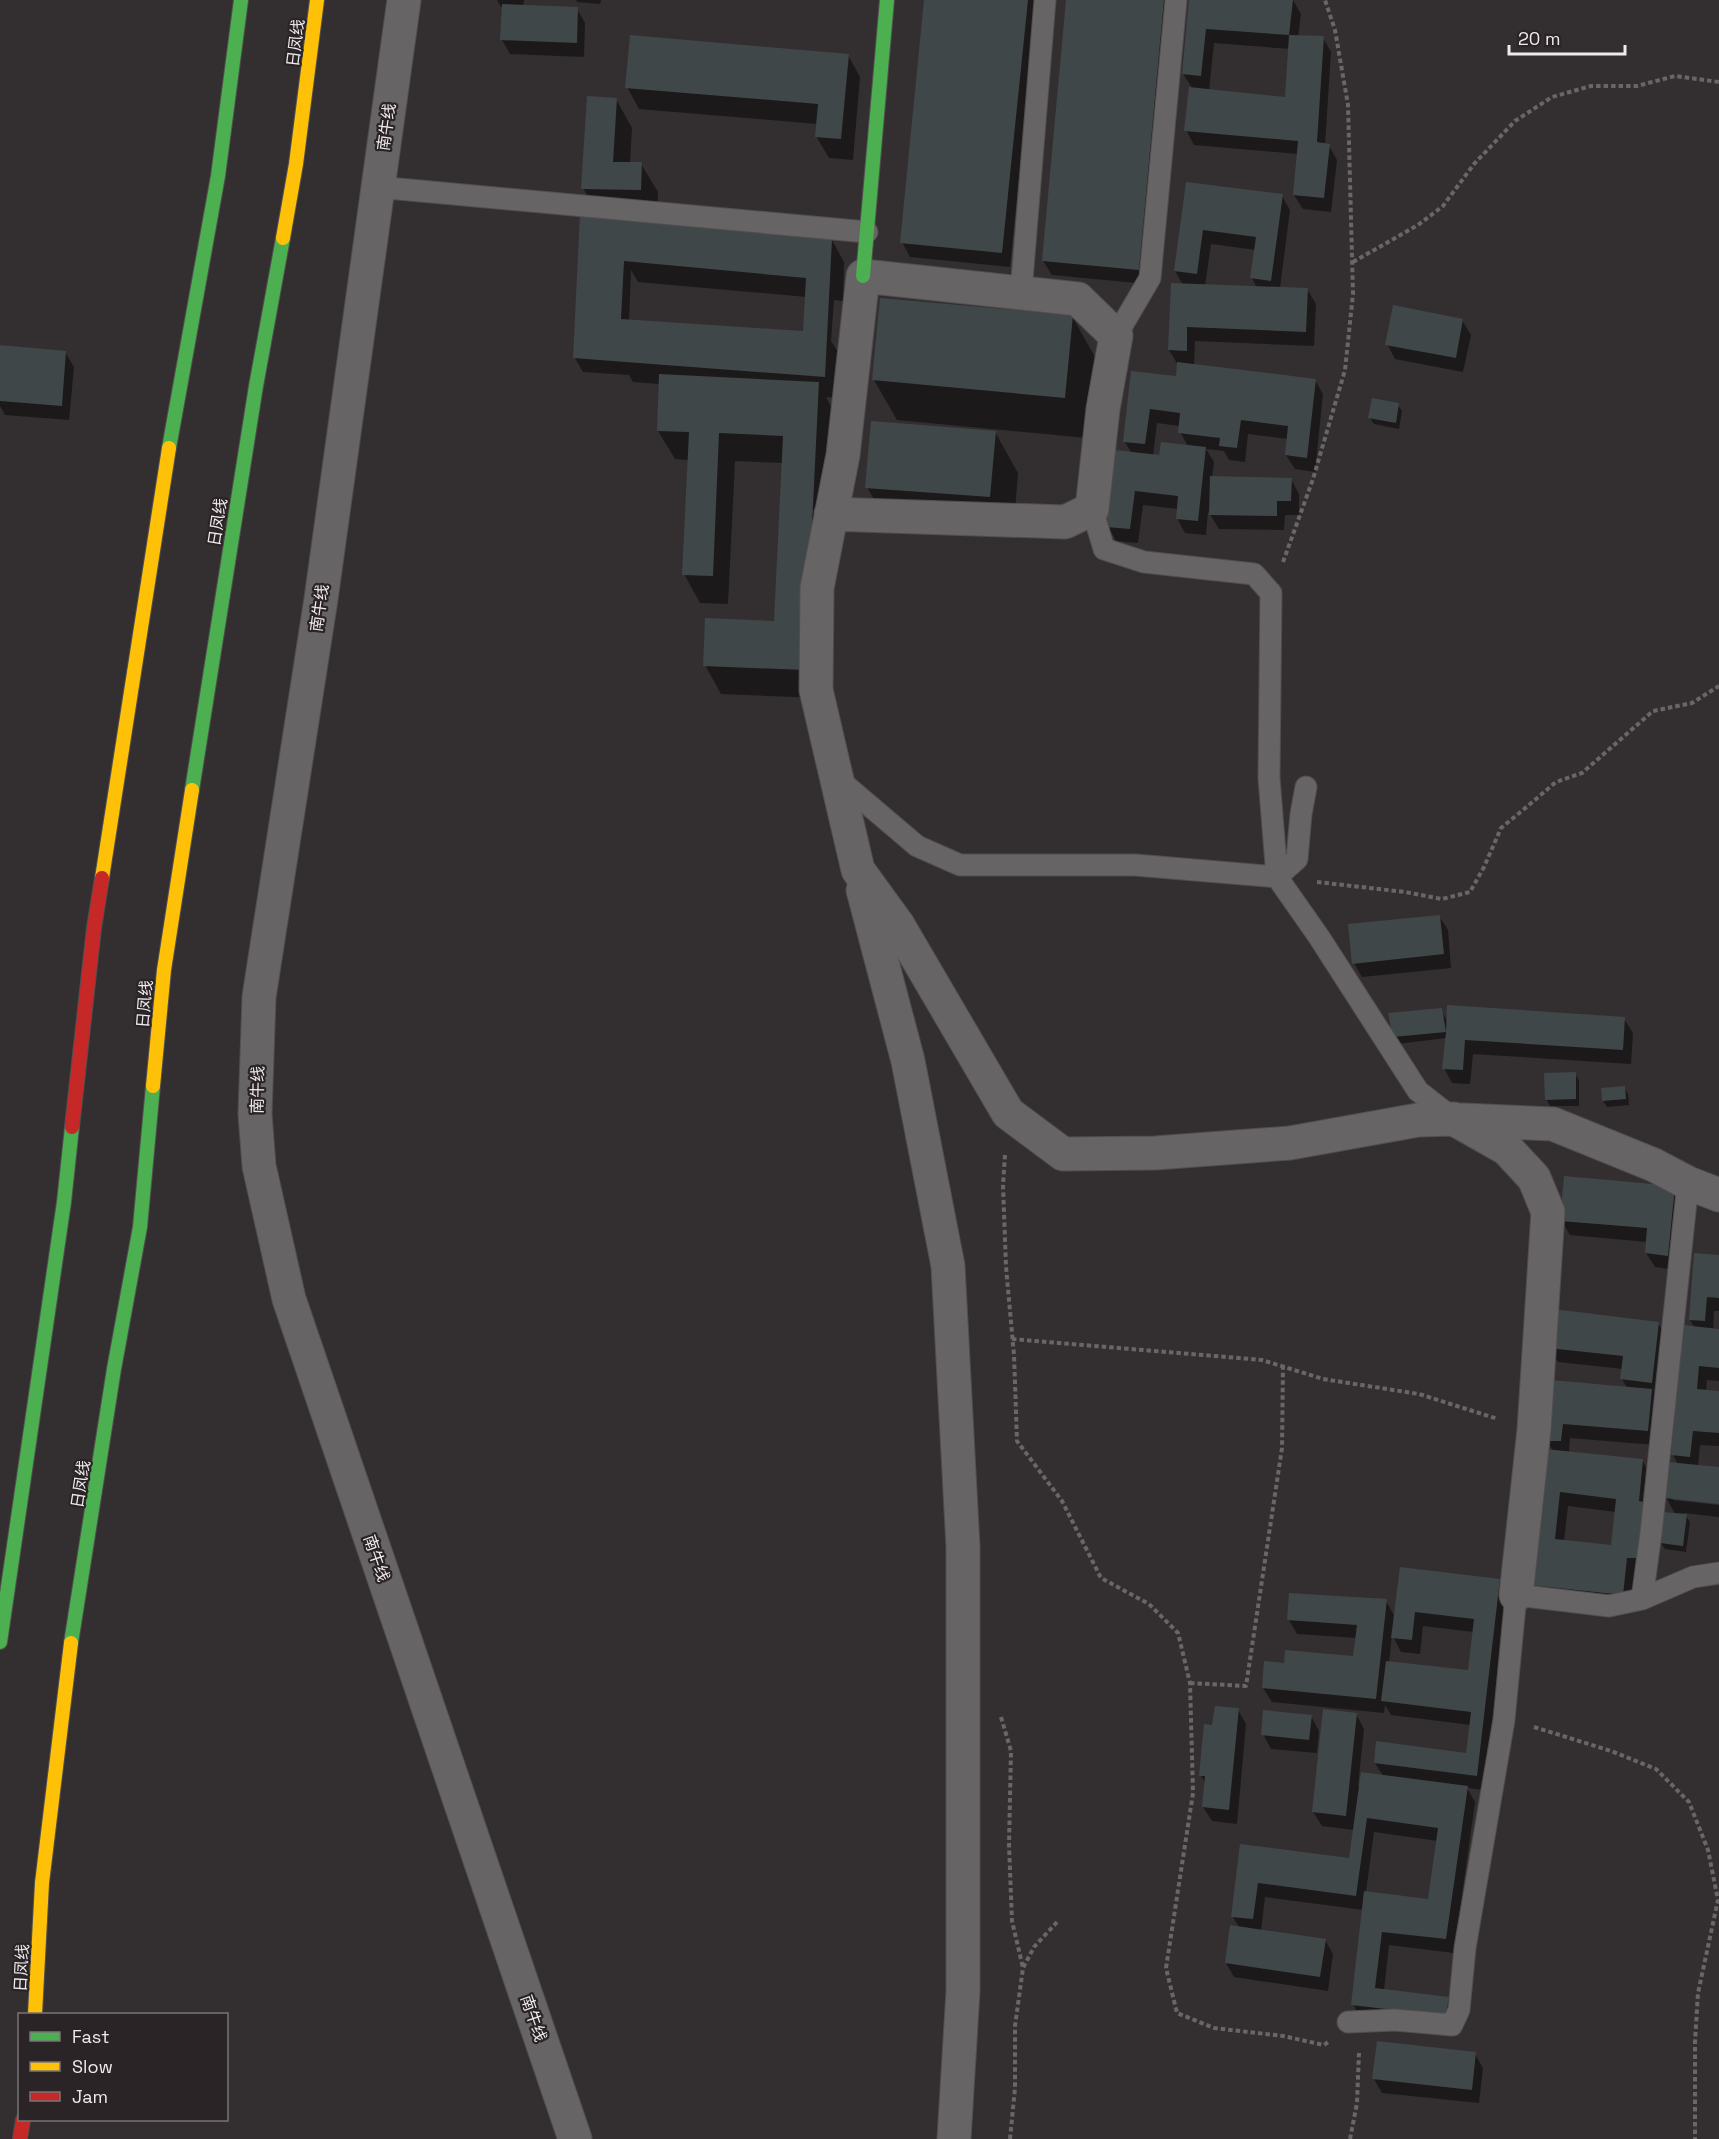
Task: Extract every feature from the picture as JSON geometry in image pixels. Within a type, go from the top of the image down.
[{"type":"main road","points":[[0,1642],[64,1202],[94,928],[165,472],[218,176],[241,0]]},
{"type":"main road","name":"日凤线","points":[[35,2013],[42,1883],[66,1678],[114,1369],[140,1227],[164,970],[252,409],[296,164],[317,0]]},
{"type":"main road","points":[[863,276],[887,0]]},
{"type":"main road","points":[[20,2139],[23,2121]]},
{"type":"street","name":"南牛线","points":[[404,0],[321,599],[259,997],[255,1114],[259,1166],[289,1299],[575,2139]]},
{"type":"street","points":[[831,514],[1065,522],[1092,509],[1102,409],[1116,336],[1078,299],[863,276],[843,455],[831,514],[817,588],[816,690],[834,775],[908,1061],[948,1266],[963,1547],[963,1991],[954,2139]]},
{"type":"street","points":[[858,870],[898,925],[1008,1113],[1063,1154],[1155,1153],[1290,1143],[1418,1120],[1454,1119],[1553,1124],[1654,1165],[1688,1183],[1719,1195]]},
{"type":"street","points":[[1454,1119],[1507,1149],[1534,1178],[1548,1212],[1534,1430],[1516,1595]]},
{"type":"lane","points":[[1021,292],[1045,0]]},
{"type":"lane","points":[[1116,336],[1150,278],[1176,0]]},
{"type":"lane","points":[[378,187],[867,232]]},
{"type":"lane","points":[[1092,509],[1104,549],[1144,562],[1254,574],[1271,593],[1269,778],[1277,877],[1319,937],[1418,1091],[1454,1119]]},
{"type":"lane","points":[[834,775],[917,846],[960,865],[1135,865],[1277,877],[1297,860],[1305,787]]},
{"type":"lane","points":[[1642,1599],[1654,1510],[1688,1183]]},
{"type":"lane","points":[[1348,2022],[1395,2020],[1452,2025],[1459,2010],[1468,1926],[1504,1720],[1516,1595],[1609,1606],[1642,1599],[1693,1577],[1719,1573]]},
{"type":"path","points":[[1271,593],[1313,479],[1345,370],[1353,294],[1348,105],[1335,30],[1325,0]]},
{"type":"path","points":[[1353,262],[1418,225],[1443,206],[1474,164],[1515,121],[1552,97],[1591,86],[1637,86],[1675,76],[1719,82]]},
{"type":"path","points":[[1277,877],[1405,892],[1442,899],[1470,892],[1501,828],[1522,810],[1556,782],[1582,773],[1653,711],[1692,703],[1719,686]]},
{"type":"path","points":[[1008,1113],[1004,1185],[1006,1267],[1017,1441],[1062,1501],[1101,1578],[1149,1604],[1178,1633],[1190,1683],[1193,1793],[1166,1968],[1177,2013],[1214,2028],[1282,2036],[1324,2045],[1348,2022],[1360,2056],[1357,2103],[1350,2139]]},
{"type":"path","points":[[1012,1339],[1251,1359],[1283,1366],[1323,1379],[1419,1394],[1534,1430]]},
{"type":"path","points":[[1190,1683],[1246,1686],[1282,1448],[1283,1366]]},
{"type":"path","points":[[1000,1710],[1011,1751],[1009,1845],[1012,1921],[1023,1968]]},
{"type":"path","points":[[1504,1720],[1566,1736],[1656,1769],[1689,1802],[1708,1850],[1718,1900],[1698,1993],[1695,2139]]},
{"type":"path","points":[[1010,2139],[1015,2088],[1015,2026],[1023,1968],[1034,1947],[1057,1922]]},
{"type":"building","points":[[924,0],[1028,0],[1002,253],[900,243]]},
{"type":"building","points":[[1066,0],[1164,0],[1139,270],[1042,261]]},
{"type":"building","points":[[1189,0],[1293,0],[1289,35],[1206,29],[1201,76],[1182,74]]},
{"type":"building","points":[[502,4],[578,7],[577,43],[500,40]]},
{"type":"building","points":[[630,35],[849,54],[841,139],[815,137],[818,104],[625,88]]},
{"type":"building","points":[[1289,35],[1324,36],[1317,142],[1330,144],[1324,198],[1293,195],[1298,141],[1184,131],[1189,87],[1285,97]]},
{"type":"building","points":[[587,96],[617,98],[613,162],[642,162],[641,190],[581,189]]},
{"type":"building","points":[[1186,182],[1283,194],[1271,281],[1250,278],[1256,237],[1203,230],[1197,274],[1174,271]]},
{"type":"building","points":[[580,214],[832,239],[825,377],[573,358]],"holes":[[[624,261],[806,278],[803,331],[621,319]]]},
{"type":"building","points":[[1171,283],[1308,288],[1306,332],[1187,327],[1187,351],[1168,350]]},
{"type":"building","points":[[880,298],[1073,315],[1065,398],[872,380]]},
{"type":"building","points":[[1393,305],[1463,319],[1456,358],[1385,345]]},
{"type":"building","points":[[0,345],[66,351],[62,406],[0,401]]},
{"type":"building","points":[[1177,362],[1316,379],[1307,458],[1285,455],[1288,426],[1241,420],[1237,448],[1219,446],[1220,438],[1178,433],[1180,413],[1150,409],[1145,444],[1123,442],[1131,371],[1176,376]]},
{"type":"building","points":[[659,374],[819,382],[805,670],[703,666],[705,618],[774,621],[783,436],[719,433],[713,576],[682,575],[689,432],[657,431]]},
{"type":"building","points":[[1372,398],[1399,403],[1396,423],[1368,418]]},
{"type":"building","points":[[871,421],[996,431],[990,497],[865,488]]},
{"type":"building","points":[[1161,442],[1206,447],[1198,521],[1176,519],[1178,496],[1135,491],[1130,529],[1106,527],[1115,450],[1159,455]]},
{"type":"building","points":[[1210,476],[1292,478],[1291,501],[1277,501],[1277,516],[1209,515]]},
{"type":"building","points":[[1440,915],[1444,954],[1352,964],[1348,924]]},
{"type":"building","points":[[1447,1005],[1625,1017],[1623,1050],[1465,1040],[1463,1070],[1442,1069]]},
{"type":"building","points":[[1442,1008],[1446,1032],[1393,1037],[1388,1013]]},
{"type":"building","points":[[1576,1072],[1576,1099],[1545,1100],[1544,1073]]},
{"type":"building","points":[[1625,1086],[1626,1099],[1602,1101],[1601,1088]]},
{"type":"building","points":[[1564,1176],[1675,1186],[1668,1256],[1645,1253],[1647,1228],[1560,1221]]},
{"type":"building","points":[[1694,1253],[1719,1255],[1719,1298],[1707,1297],[1705,1321],[1689,1320]]},
{"type":"building","points":[[1553,1309],[1659,1322],[1652,1383],[1620,1379],[1623,1356],[1548,1348]]},
{"type":"building","points":[[1683,1325],[1719,1329],[1719,1368],[1699,1366],[1697,1389],[1719,1391],[1719,1433],[1693,1431],[1690,1457],[1671,1455]]},
{"type":"building","points":[[1551,1380],[1652,1389],[1648,1431],[1563,1424],[1561,1441],[1546,1441]]},
{"type":"building","points":[[1545,1449],[1643,1459],[1639,1501],[1644,1502],[1637,1558],[1627,1558],[1623,1595],[1530,1585]],"holes":[[[1560,1492],[1616,1499],[1611,1545],[1555,1539]]]},
{"type":"building","points":[[1668,1462],[1719,1467],[1719,1504],[1664,1498]]},
{"type":"building","points":[[1663,1512],[1687,1514],[1683,1546],[1660,1543]]},
{"type":"building","points":[[1400,1567],[1500,1579],[1477,1776],[1374,1763],[1376,1741],[1466,1753],[1471,1712],[1381,1701],[1386,1661],[1468,1670],[1474,1619],[1415,1612],[1412,1640],[1391,1638]]},
{"type":"building","points":[[1289,1593],[1387,1599],[1376,1699],[1262,1688],[1264,1661],[1284,1663],[1285,1650],[1353,1656],[1357,1625],[1287,1620]]},
{"type":"building","points":[[1215,1706],[1239,1708],[1229,1810],[1202,1807],[1205,1776],[1199,1776],[1204,1724],[1212,1725]]},
{"type":"building","points":[[1323,1709],[1357,1713],[1346,1816],[1312,1812]]},
{"type":"building","points":[[1263,1710],[1312,1715],[1309,1740],[1261,1735]]},
{"type":"building","points":[[1361,1772],[1468,1786],[1446,1939],[1382,1932],[1375,1988],[1449,1997],[1446,2016],[1351,2005],[1364,1891],[1428,1899],[1438,1828],[1367,1818],[1356,1896],[1258,1883],[1253,1919],[1231,1917],[1240,1844],[1349,1858]]},
{"type":"building","points":[[1230,1925],[1326,1939],[1320,1977],[1225,1963]]},
{"type":"building","points":[[1377,2041],[1476,2052],[1472,2090],[1372,2079]]},
{"type":"traffic: fast","points":[[169,448],[218,176],[241,0]]},
{"type":"traffic: fast","points":[[863,276],[887,0]]},
{"type":"traffic: fast","points":[[192,790],[256,386],[283,238]]},
{"type":"traffic: fast","points":[[71,1643],[114,1369],[140,1227],[153,1086]]},
{"type":"traffic: fast","points":[[0,1642],[64,1202],[72,1127]]},
{"type":"traffic: slow","points":[[283,238],[296,164],[317,0]]},
{"type":"traffic: slow","points":[[102,878],[169,448]]},
{"type":"traffic: slow","points":[[153,1086],[164,970],[192,790]]},
{"type":"traffic: slow","points":[[35,2013],[42,1883],[71,1643]]},
{"type":"traffic: jam","points":[[72,1127],[94,928],[102,878]]},
{"type":"traffic: jam","points":[[20,2139],[23,2121]]}]
